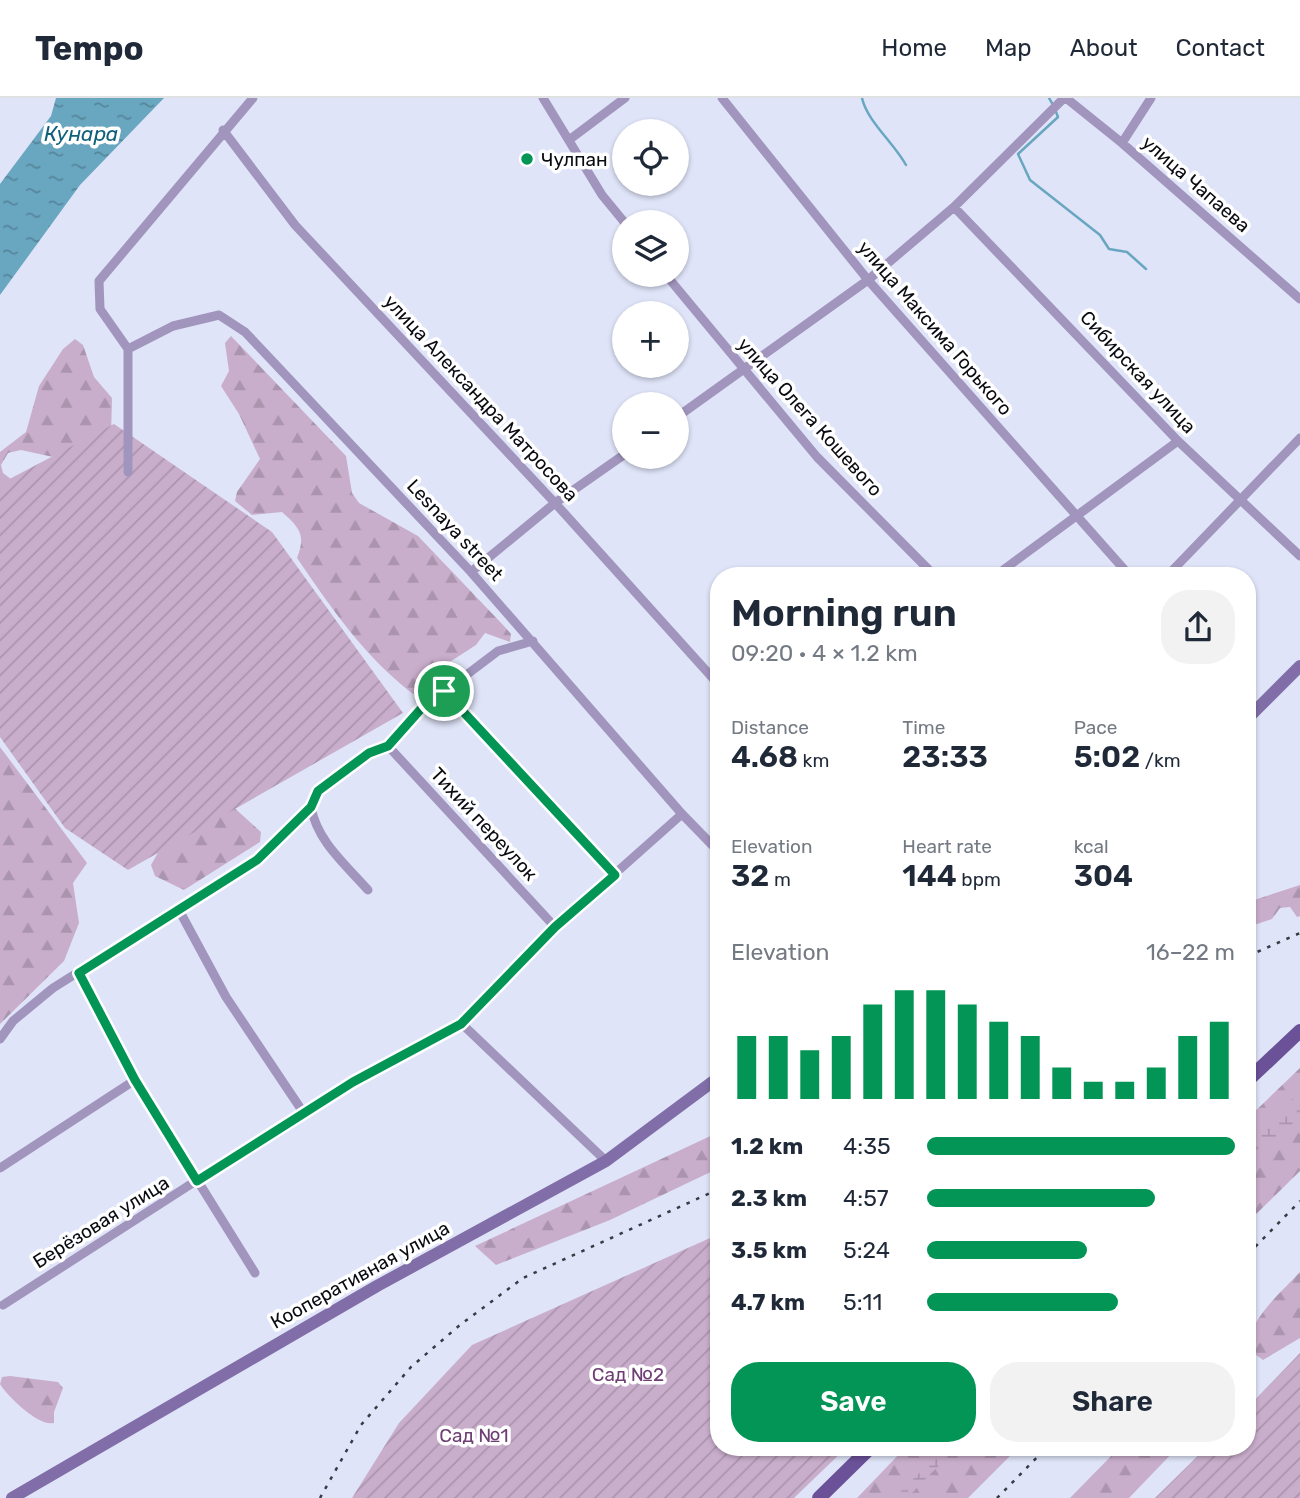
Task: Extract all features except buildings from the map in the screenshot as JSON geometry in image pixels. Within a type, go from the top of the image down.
[{"type":"main road","points":[[1256,708],[1300,666]]},
{"type":"main road","points":[[1256,1072],[1300,1031]]},
{"type":"main road","name":"Кооперативная улица","points":[[12,1498],[377,1286],[606,1161],[710,1084]]},
{"type":"main road","points":[[820,1498],[862,1456]]},
{"type":"street","points":[[128,472],[128,349],[100,309],[99,281],[223,130],[253,98]]},
{"type":"street","points":[[543,98],[602,195],[614,210]]},
{"type":"street","points":[[569,140],[625,98]]},
{"type":"street","name":"улица Максима Горького","points":[[722,98],[868,280],[1122,567]]},
{"type":"street","points":[[689,409],[868,280],[954,208],[1065,98]]},
{"type":"street","name":"улица Чапаева","points":[[1065,98],[1122,142],[1300,299]]},
{"type":"street","points":[[1122,142],[1151,98]]},
{"type":"street","name":"улица Александра Матросова","points":[[223,130],[295,225],[555,503],[710,675]]},
{"type":"street","name":"Сибирская улица","points":[[954,208],[1178,441],[1300,556]]},
{"type":"street","name":"улица Олега Кошевого","points":[[676,287],[742,371],[817,457],[925,567]]},
{"type":"street","name":"Lesnaya street","points":[[128,349],[173,326],[219,315],[245,332],[471,572],[710,843]]},
{"type":"street","points":[[1176,567],[1300,439]]},
{"type":"street","points":[[1007,567],[1178,441]]},
{"type":"street","points":[[471,572],[555,503],[612,463]]},
{"type":"street","points":[[0,1038],[13,1021],[53,988],[257,860],[311,807],[318,791],[369,753],[388,746],[420,710],[444,691],[498,651],[533,641]]},
{"type":"street","points":[[444,691],[615,875]]},
{"type":"street","name":"Тихий переулок","points":[[388,746],[555,927]]},
{"type":"street","points":[[311,807],[314,826],[322,839],[368,890]]},
{"type":"street","name":"Берёзовая улица","points":[[3,1305],[303,1112],[429,1038],[461,1024],[555,927],[682,814]]},
{"type":"street","points":[[179,910],[226,997],[303,1112]]},
{"type":"street","points":[[79,973],[135,1080],[255,1273]]},
{"type":"street","points":[[461,1024],[606,1161]]},
{"type":"street","points":[[0,1168],[135,1080]]},
{"type":"green space","points":[[231,336],[346,456],[352,493],[359,503],[418,536],[511,634],[510,642],[485,633],[476,645],[445,665],[431,685],[413,694],[364,648],[297,558],[301,538],[293,523],[282,512],[252,515],[235,501],[237,492],[260,459],[239,414],[221,386],[229,371],[225,343]]},
{"type":"green space","points":[[75,339],[83,345],[94,377],[112,398],[111,437],[67,460],[21,450],[8,453],[1,465],[3,473],[15,482],[0,497],[0,452],[26,432],[39,386],[63,349]]},
{"type":"green space","points":[[114,424],[272,532],[403,713],[128,870],[65,828],[0,737],[0,484]]},
{"type":"green space","points":[[0,747],[87,863],[73,883],[79,923],[64,961],[0,1024]]},
{"type":"green space","points":[[230,804],[261,832],[260,842],[184,890],[155,876],[151,865],[164,842]]},
{"type":"green space","points":[[1300,885],[1300,916],[1297,917],[1290,907],[1280,908],[1272,919],[1256,924],[1256,899]]},
{"type":"green space","points":[[1300,1068],[1300,1171],[1256,1214],[1256,1110]]},
{"type":"green space","points":[[1300,1091],[1300,1116],[1256,1160],[1256,1136]]},
{"type":"green space","points":[[710,1136],[710,1172],[610,1220],[496,1265],[475,1246]]},
{"type":"green space","name":"Сад №2","points":[[710,1238],[710,1456],[838,1456],[794,1498],[352,1498],[399,1423],[472,1345]]},
{"type":"green space","points":[[1300,1272],[1300,1338],[1263,1360],[1256,1355],[1256,1322]]},
{"type":"green space","points":[[1300,1353],[1300,1498],[1155,1498],[1198,1456],[1256,1456],[1256,1399]]},
{"type":"green space","points":[[2,1377],[58,1382],[63,1388],[54,1412],[54,1423],[32,1416],[10,1396],[0,1384]]},
{"type":"green space","points":[[897,1456],[1010,1456],[968,1498],[857,1498]]},
{"type":"green space","points":[[937,1456],[948,1456],[907,1498],[894,1498]]},
{"type":"green space","points":[[1111,1456],[1169,1456],[1129,1498],[1070,1498]]},
{"type":"water","name":"Кунара","points":[[56,98],[164,98],[80,185],[0,295],[0,184],[51,116]]},
{"type":"waterway","points":[[862,98],[869,115],[906,165]]},
{"type":"waterway","points":[[1049,98],[1053,105]]},
{"type":"waterway","points":[[1056,112],[1058,117],[1018,154],[1030,180],[1100,235],[1109,249],[1127,252],[1146,269]]},
{"type":"railway","points":[[1256,952],[1300,933]]},
{"type":"railway","points":[[320,1498],[361,1425],[411,1367],[460,1325],[523,1278],[710,1193]]},
{"type":"railway","points":[[1256,1246],[1300,1201]]},
{"type":"railway","points":[[997,1498],[1038,1456]]},
{"type":"place","name":"Чулпан","points":[[527,159]]},
{"type":"route","points":[[444,691],[615,875],[555,927],[461,1024],[429,1038],[353,1082],[197,1181],[135,1080],[79,973],[257,860],[311,807],[318,791],[369,753],[388,746],[420,710],[444,691]]},
{"type":"park label","name":"Сад №1","points":[[474,1435]]}]
